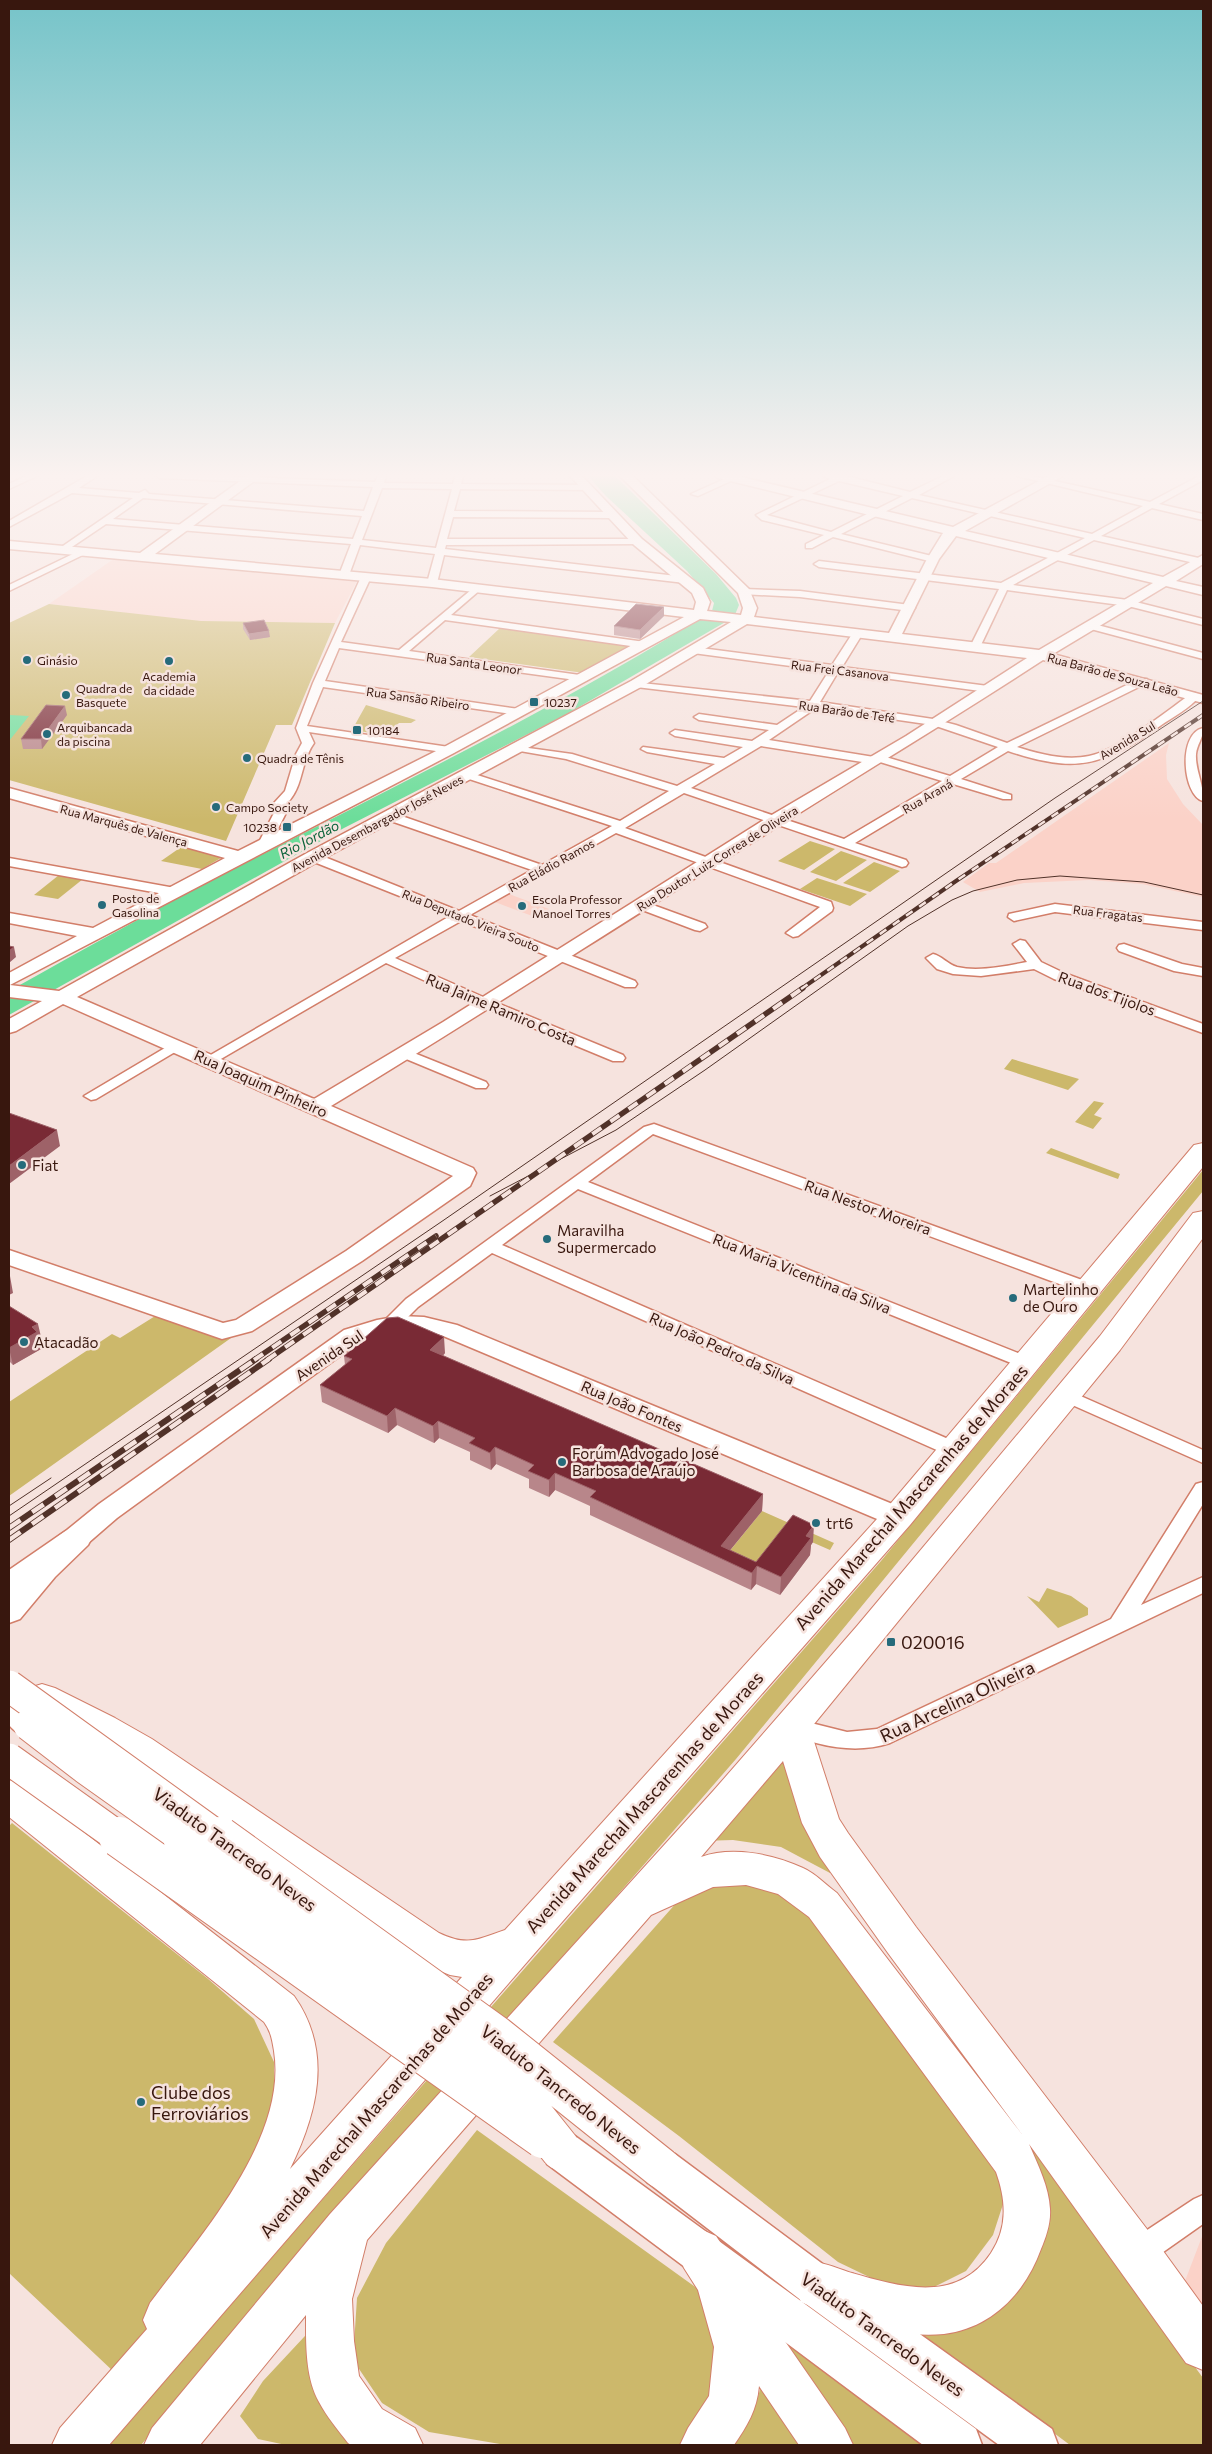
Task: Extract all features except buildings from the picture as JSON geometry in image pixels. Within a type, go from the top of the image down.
[{"type":"highway","name":"Avenida Marechal Mascarenhas de Moraes","points":[[77,2445],[520,1941],[898,1517],[1203,1151]]},
{"type":"highway","points":[[168,2445],[346,2230],[791,1727],[1068,1396],[1203,1219]]},
{"type":"highway","points":[[9,1684],[102,1728],[139,1750],[424,1946],[446,1957],[461,1960],[477,1960],[520,1941]]},
{"type":"highway","points":[[791,1727],[821,1823],[834,1845],[902,1940],[1137,2253],[1203,2346]]},
{"type":"highway","points":[[9,1796],[279,2009],[290,2027],[296,2050],[298,2071],[294,2100],[281,2142],[252,2197],[149,2346],[118,2398]]},
{"type":"highway","points":[[636,1904],[708,1871],[746,1868],[790,1880],[823,1905],[1013,2159],[1023,2186],[1028,2216],[1020,2251],[1000,2282],[982,2296],[957,2308],[927,2312],[890,2306],[817,2286]]},
{"type":"highway","points":[[346,2230],[329,2299],[330,2342],[336,2385],[365,2426],[398,2445]]},
{"type":"highway","points":[[706,2264],[738,2347],[734,2404],[706,2445]]},
{"type":"highway","points":[[706,2264],[828,2445]]},
{"type":"main road","name":"Rua Barão de Souza Leão","points":[[499,591],[1041,655],[1194,696]]},
{"type":"main road","points":[[9,980],[240,857],[449,750],[702,614],[702,597],[696,591]]},
{"type":"main road","points":[[894,638],[918,591]]},
{"type":"main road","name":"Rua Doutor Luiz Correa de Oliveira","points":[[315,1107],[485,1004],[776,820],[877,760],[1041,655],[1151,591]]},
{"type":"main road","points":[[742,619],[750,608],[744,592]]},
{"type":"main road","name":"Avenida Desembargador José Neves","points":[[9,1027],[54,997],[636,684],[742,619]]},
{"type":"main road","name":"Avenida Sul","points":[[1194,696],[1203,681]]},
{"type":"main road","name":"Rua Marquês de Valença","points":[[9,793],[240,857]]},
{"type":"main road","points":[[9,918],[94,934]]},
{"type":"main road","name":"Rua Joaquim Pinheiro","points":[[9,991],[54,997],[87,1006],[175,1046],[461,1169],[465,1173],[462,1181],[354,1256],[244,1326],[222,1331],[9,1257]]},
{"type":"main road","name":"Rua João Fontes","points":[[391,1324],[419,1323],[449,1330],[898,1517]]},
{"type":"main road","name":"Avenida Sul","points":[[9,1584],[77,1537],[108,1511],[352,1335],[376,1326],[391,1324]]},
{"type":"main road","points":[[9,1611],[44,1569],[77,1537]]},
{"type":"main road","name":"Viaduto Tancredo Neves","points":[[9,1684],[496,2036],[661,2168],[817,2286],[1036,2445]]},
{"type":"main road","points":[[14,1730],[85,1768],[576,2116],[661,2168]]},
{"type":"main road","points":[[14,1730],[511,2117],[561,2150],[706,2264],[960,2445]]},
{"type":"street","points":[[263,846],[281,811],[280,803],[290,792],[300,756],[308,743],[301,728],[318,683],[360,591]]},
{"type":"street","points":[[401,652],[474,591]]},
{"type":"street","points":[[975,647],[1002,591]]},
{"type":"street","points":[[1043,591],[1128,603],[1203,622]]},
{"type":"street","points":[[744,592],[800,594],[910,608]]},
{"type":"street","points":[[442,617],[645,645]]},
{"type":"street","points":[[1090,626],[1203,656]]},
{"type":"street","name":"Rua Eládio Ramos","points":[[209,1060],[385,958],[544,870],[682,790],[756,743],[812,706],[858,633]]},
{"type":"street","name":"Rua Santa Leonor","points":[[335,644],[583,678]]},
{"type":"street","name":"Rua Frei Casanova","points":[[693,650],[988,689]]},
{"type":"street","points":[[1007,747],[1143,681]]},
{"type":"street","name":"Rua Sansão Ribeiro","points":[[318,683],[519,712]]},
{"type":"street","name":"Rua Barão de Tefé","points":[[636,684],[935,723],[1052,761]]},
{"type":"street","name":"Avenida Sul","points":[[1052,761],[1064,762],[1100,757],[1194,696]]},
{"type":"street","points":[[699,717],[778,728]]},
{"type":"street","points":[[301,728],[449,750]]},
{"type":"street","points":[[1203,731],[1192,743],[1190,750],[1203,798]]},
{"type":"street","points":[[675,733],[877,760],[954,780],[1007,797]]},
{"type":"street","name":"Rua Araná","points":[[846,843],[1007,747]]},
{"type":"street","points":[[518,748],[568,756],[682,790],[846,843],[902,864]]},
{"type":"street","points":[[647,749],[727,762]]},
{"type":"street","points":[[467,775],[618,827],[826,905],[827,908],[793,933]]},
{"type":"street","points":[[389,816],[544,870]]},
{"type":"street","name":"Rua Deputado Vieira Souto","points":[[312,857],[630,984]]},
{"type":"street","points":[[9,862],[175,892]]},
{"type":"street","points":[[642,906],[700,926]]},
{"type":"street","name":"Rua Fragatas","points":[[1014,917],[1055,908],[1203,926]]},
{"type":"street","name":"Rua dos Tijolos","points":[[1020,944],[1036,965],[1060,976],[1203,1029]]},
{"type":"street","points":[[1124,948],[1179,968],[1203,972]]},
{"type":"street","name":"Rua Jaime Ramiro Costa","points":[[385,958],[485,1004],[618,1058]]},
{"type":"street","points":[[932,958],[942,968],[971,972],[1036,965]]},
{"type":"street","points":[[91,1096],[175,1046]]},
{"type":"street","points":[[404,1053],[481,1084]]},
{"type":"street","name":"Rua Nestor Moreira","points":[[576,1183],[649,1130],[661,1130],[1087,1288]]},
{"type":"street","points":[[391,1324],[412,1303],[576,1183]]},
{"type":"street","name":"Rua Maria Vicentina da Silva","points":[[576,1183],[1027,1364]]},
{"type":"street","name":"Rua João Pedro da Silva","points":[[490,1246],[955,1450]]},
{"type":"street","points":[[1068,1396],[1203,1457]]},
{"type":"street","points":[[1118,1625],[1203,1489]]},
{"type":"street","name":"Rua Arcelina Oliveira","points":[[791,1727],[834,1740],[871,1741],[1203,1584]]},
{"type":"street","points":[[1137,2253],[1203,2208]]},
{"type":"shaded area","points":[[68,591],[352,591],[335,623],[201,621],[178,640],[122,612],[49,604]]},
{"type":"shaded area","points":[[49,604],[201,621],[335,623],[292,725],[276,725],[226,841],[9,780],[9,623]]},
{"type":"shaded area","points":[[500,628],[633,645],[584,673],[469,657]]},
{"type":"shaded area","points":[[366,705],[416,720],[411,723],[399,723],[385,735],[352,730]]},
{"type":"shaded area","points":[[1169,743],[1166,755],[1167,779],[1183,804],[1203,825],[1203,897],[1142,884],[1089,880],[1024,883],[980,892],[963,882],[989,863],[996,863]]},
{"type":"shaded area","points":[[810,841],[835,849],[804,870],[778,861]]},
{"type":"shaded area","points":[[184,845],[226,855],[202,869],[161,861]]},
{"type":"shaded area","points":[[841,851],[867,860],[836,881],[810,872]]},
{"type":"shaded area","points":[[874,862],[900,871],[870,892],[843,883]]},
{"type":"shaded area","points":[[59,875],[83,879],[58,899],[34,895]]},
{"type":"shaded area","points":[[817,878],[867,894],[850,906],[800,889]]},
{"type":"shaded area","name":"Escola Professor Manoel Torres","points":[[509,894],[549,909],[535,917],[495,902]]},
{"type":"shaded area","points":[[1012,1059],[1079,1079],[1068,1090],[1004,1069]]},
{"type":"shaded area","points":[[1094,1101],[1104,1103],[1094,1115],[1102,1118],[1093,1129],[1075,1122]]},
{"type":"shaded area","points":[[1051,1148],[1120,1174],[1118,1179],[1046,1153]]},
{"type":"shaded area","points":[[1203,1170],[1203,1191],[736,1759],[335,2219],[141,2445],[102,2445],[253,2279],[881,1561]]},
{"type":"shaded area","points":[[160,1313],[231,1338],[9,1496],[9,1402],[112,1334],[120,1338]]},
{"type":"shaded area","points":[[762,1511],[834,1543],[830,1550],[791,1533],[755,1579],[720,1563]]},
{"type":"shaded area","points":[[1047,1588],[1071,1596],[1088,1608],[1088,1615],[1058,1628],[1027,1596],[1039,1602]]},
{"type":"shaded area","points":[[787,1739],[831,1860],[830,1873],[781,1847],[733,1840],[700,1841]]},
{"type":"shaded area","name":"Clube dos Ferroviários","points":[[12,1823],[207,1978],[254,2019],[274,2062],[274,2116],[250,2176],[143,2334],[114,2372],[9,2273],[9,1826]]},
{"type":"shaded area","points":[[735,1882],[778,1890],[820,1918],[1002,2161],[1005,2198],[993,2235],[966,2271],[934,2287],[892,2288],[838,2262],[679,2136],[553,2042],[678,1901],[701,1888]]},
{"type":"shaded area","points":[[477,2130],[705,2294],[721,2385],[693,2442],[687,2445],[506,2445],[429,2432],[382,2403],[353,2360],[357,2298],[386,2243]]},
{"type":"shaded area","points":[[1024,2132],[1203,2378],[1203,2445],[1070,2445],[904,2321],[1039,2233]]},
{"type":"shaded area","points":[[1203,2234],[1203,2305],[1185,2281]]},
{"type":"shaded area","points":[[745,2299],[941,2445],[844,2445],[800,2386]]},
{"type":"shaded area","points":[[318,2322],[367,2442],[372,2445],[286,2445],[258,2439],[240,2416],[263,2381]]},
{"type":"shaded area","points":[[761,2387],[812,2445],[732,2445],[750,2420]]},
{"type":"water","name":"Rio Jordão","points":[[703,591],[730,591],[739,605],[734,617],[567,714],[344,828],[9,1015],[9,991],[183,896],[539,711],[655,646],[712,611],[714,603]]},
{"type":"water","points":[[9,715],[29,716],[9,741]]},
{"type":"tram line","points":[[9,1516],[441,1222],[1055,798],[1203,701]]},
{"type":"tram line","points":[[490,1196],[616,1130],[705,1070],[908,926],[952,900],[973,891],[1017,880],[1060,876],[1144,882],[1203,895]]},
{"type":"tram line","points":[[9,1506],[51,1478]]},
{"type":"railway","points":[[801,989],[956,881],[1203,715]]},
{"type":"railway","points":[[267,1360],[803,988]]},
{"type":"railway","points":[[254,1360],[436,1236]]},
{"type":"railway","points":[[9,1528],[256,1359]]},
{"type":"railway","points":[[9,1540],[269,1359]]},
{"type":"place","name":"Ginásio","points":[[27,660]]},
{"type":"place","name":"Academia da cidade","points":[[169,661]]},
{"type":"place","name":"Quadra de Basquete","points":[[66,695]]},
{"type":"place","name":"10237","points":[[534,702]]},
{"type":"place","name":"10184","points":[[357,730]]},
{"type":"place","name":"Arquibancada da piscina","points":[[47,734]]},
{"type":"place","name":"Quadra de Tênis","points":[[247,758]]},
{"type":"place","name":"Campo Society","points":[[216,807]]},
{"type":"place","name":"10238","points":[[287,827]]},
{"type":"place","name":"Posto de Gasolina","points":[[102,905]]},
{"type":"place","name":"Escola Professor Manoel Torres","points":[[522,906]]},
{"type":"place","name":"Fiat","points":[[22,1165]]},
{"type":"place","name":"Maravilha Supermercado","points":[[547,1239]]},
{"type":"place","name":"Martelinho de Ouro","points":[[1013,1298]]},
{"type":"place","name":"Atacadão","points":[[24,1342]]},
{"type":"place","name":"Forúm Advogado José Barbosa de Araújo","points":[[562,1462]]},
{"type":"place","name":"trt6","points":[[816,1523]]},
{"type":"place","name":"020016","points":[[891,1642]]},
{"type":"place","name":"Clube dos Ferroviários","points":[[141,2102]]}]
